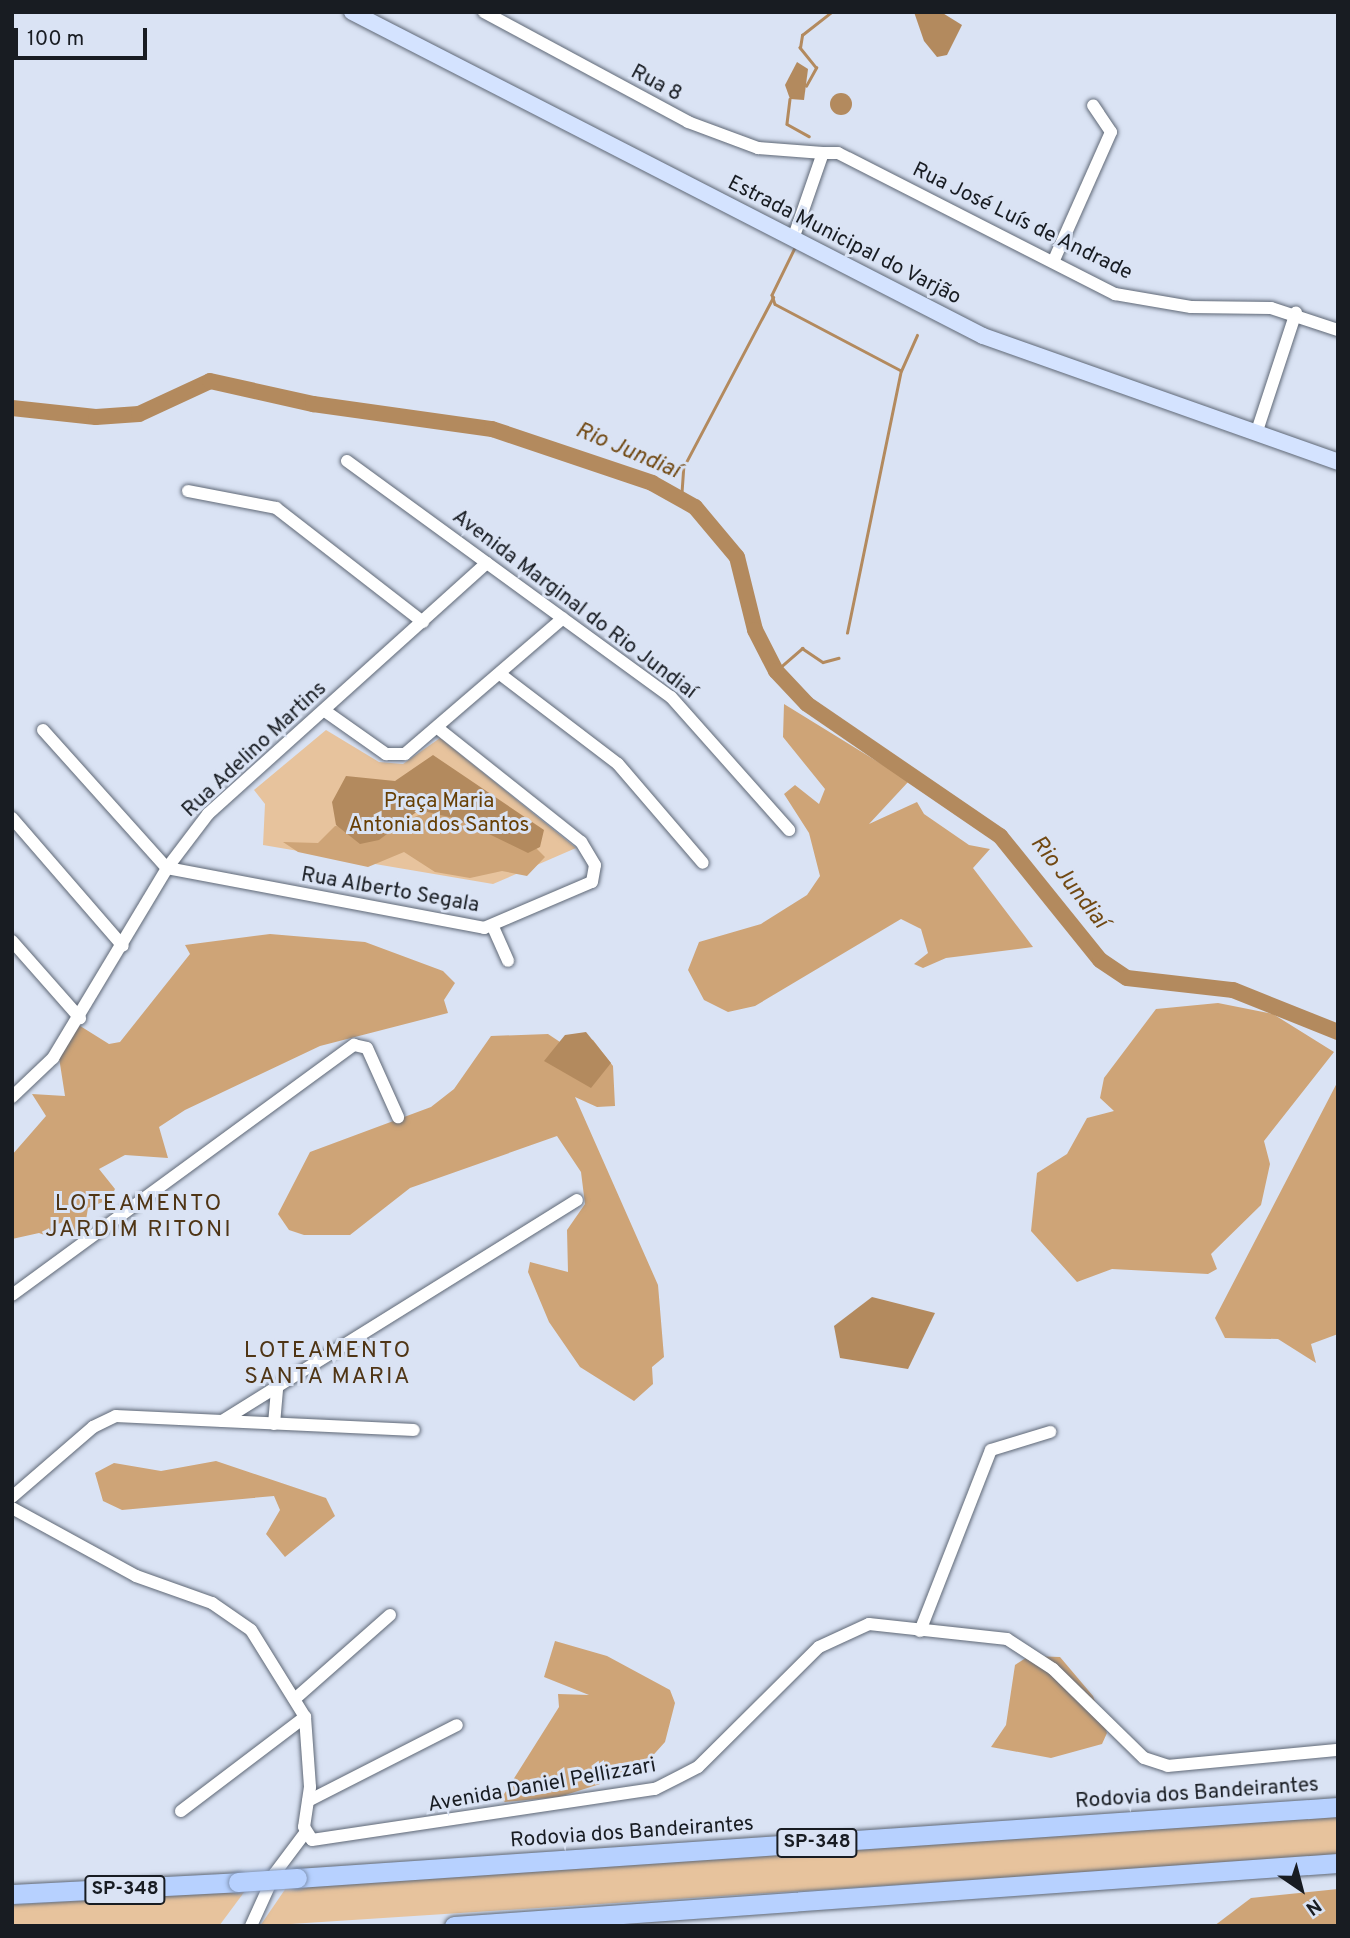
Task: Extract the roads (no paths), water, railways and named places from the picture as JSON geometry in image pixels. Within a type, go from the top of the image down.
[{"type":"highway","name":"Rodovia dos Bandeirantes","points":[[12,1894],[238,1882],[1338,1807]]},
{"type":"highway","points":[[454,1926],[1338,1863]]},
{"type":"main road","name":"Estrada Municipal do Varjão","points":[[352,12],[983,336],[1338,462]]},
{"type":"street","name":"Rua 8","points":[[484,12],[688,122],[758,148],[823,153]]},
{"type":"street","points":[[1054,260],[1111,132],[1093,104]]},
{"type":"street","points":[[793,239],[823,153]]},
{"type":"street","name":"Rua José Luís de Andrade","points":[[823,153],[859,161],[1115,294],[1149,301],[1296,312],[1338,330]]},
{"type":"street","points":[[1256,435],[1296,312]]},
{"type":"street","name":"Avenida Marginal do Rio Jundiaí","points":[[347,461],[671,697],[789,830]]},
{"type":"street","points":[[188,491],[276,508],[423,622]]},
{"type":"street","name":"Rua Adelino Martins","points":[[12,1097],[43,1072],[80,1018],[167,868],[208,814],[326,711],[487,563]]},
{"type":"street","points":[[326,711],[398,756],[439,729],[563,618]]},
{"type":"street","points":[[500,674],[618,764],[703,863]]},
{"type":"street","name":"Rua Alberto Segala","points":[[167,868],[493,927],[578,891],[595,876],[592,856],[561,823],[439,729]]},
{"type":"street","points":[[43,730],[167,868]]},
{"type":"street","points":[[12,818],[123,946]]},
{"type":"street","points":[[493,927],[508,961]]},
{"type":"street","points":[[12,941],[80,1018]]},
{"type":"street","points":[[12,1295],[354,1045],[367,1048],[398,1117]]},
{"type":"street","points":[[222,1421],[577,1200]]},
{"type":"street","points":[[274,1424],[277,1387]]},
{"type":"street","points":[[12,1497],[107,1418],[414,1430]]},
{"type":"street","points":[[920,1631],[991,1450],[1050,1432]]},
{"type":"street","points":[[12,1508],[117,1567],[233,1614],[297,1697],[305,1717],[308,1801],[305,1833],[275,1873],[251,1926]]},
{"type":"street","points":[[297,1697],[390,1615]]},
{"type":"street","name":"Avenida Daniel Pellizzari","points":[[305,1833],[319,1841],[345,1838],[654,1789],[698,1767],[787,1673],[841,1632],[869,1624],[920,1631],[990,1634],[1021,1647],[1155,1763],[1190,1767],[1338,1750]]},
{"type":"street","points":[[181,1811],[305,1717]]},
{"type":"street","points":[[308,1801],[457,1725]]},
{"type":"waterway","points":[[806,86],[816,68],[800,48],[802,35],[831,12]]},
{"type":"waterway","points":[[790,99],[787,124],[809,136]]},
{"type":"waterway","points":[[795,248],[772,295],[775,304],[900,370]]},
{"type":"waterway","points":[[681,500],[683,468],[773,297]]},
{"type":"waterway","points":[[847,633],[901,371],[917,335]]},
{"type":"waterway","name":"Rio Jundiaí","points":[[12,408],[96,417],[139,414],[210,381],[313,404],[492,429],[652,483],[695,507],[737,557],[755,630],[776,671],[807,704],[1000,836],[1100,960],[1127,978],[1233,990],[1338,1032]]},
{"type":"waterway","points":[[776,671],[802,648],[823,662],[838,658]]},
{"type":"district","name":"LOTEAMENTO JARDIM RITONI","points":[[139,1218]]},
{"type":"district","name":"LOTEAMENTO SANTA MARIA","points":[[328,1365]]},
{"type":"park label","name":"Praça Maria Antonia dos Santos","points":[[439,814]]}]
